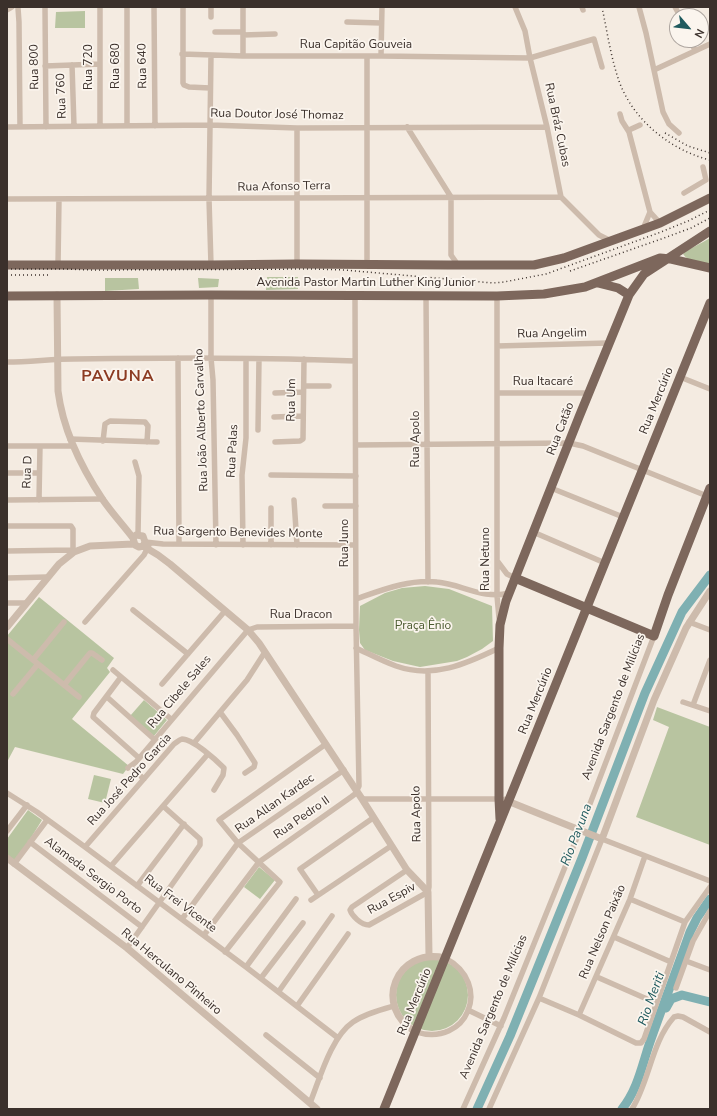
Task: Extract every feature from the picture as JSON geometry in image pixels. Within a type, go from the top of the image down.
[{"type":"main road","name":"Avenida Pastor Martin Luther King Junior","points":[[7,265],[367,264],[517,266],[544,263],[570,257],[660,223],[710,198]]},
{"type":"main road","name":"Avenida Pastor Martin Luther King Junior","points":[[7,296],[497,296],[563,291],[585,287],[657,259],[668,258],[710,231]]},
{"type":"main road","points":[[668,258],[710,268]]},
{"type":"main road","name":"Rua Catão","points":[[500,625],[509,593],[532,532],[551,488],[608,343],[629,295],[644,274],[668,258]]},
{"type":"main road","points":[[596,283],[618,288],[629,295]]},
{"type":"main road","name":"Rua Mercúrio","points":[[384,1109],[710,303]]},
{"type":"main road","name":"Avenida Sargento de Milícias","points":[[654,636],[668,595],[708,498]]},
{"type":"main road","points":[[515,578],[586,609],[654,636]]},
{"type":"main road","name":"Rua Netuno","points":[[500,625],[500,822]]},
{"type":"main road","points":[[499,778],[505,784],[515,786]]},
{"type":"street","points":[[7,10],[16,7],[25,7]]},
{"type":"street","points":[[16,7],[19,22],[20,127]]},
{"type":"street","name":"Rua 800","points":[[45,7],[46,127]]},
{"type":"street","name":"Rua 720","points":[[100,7],[100,126]]},
{"type":"street","name":"Rua 680","points":[[127,7],[127,126]]},
{"type":"street","name":"Rua 640","points":[[154,7],[155,126]]},
{"type":"street","points":[[183,7],[182,54],[184,85],[188,87],[210,88]]},
{"type":"street","points":[[211,7],[211,17]]},
{"type":"street","points":[[243,7],[243,56]]},
{"type":"street","points":[[380,56],[382,7]]},
{"type":"street","name":"Rua Bráz Cubas","points":[[515,7],[524,26],[561,197]]},
{"type":"street","points":[[639,7],[644,22],[663,112],[669,124],[679,133]]},
{"type":"street","points":[[348,22],[381,24]]},
{"type":"street","points":[[215,32],[275,34]]},
{"type":"street","name":"Rua Capitão Gouveia","points":[[182,54],[243,56],[530,58],[594,40],[602,67]]},
{"type":"street","points":[[654,70],[710,44]]},
{"type":"street","points":[[211,55],[209,199],[211,265]]},
{"type":"street","points":[[367,56],[367,264]]},
{"type":"street","points":[[45,66],[100,64]]},
{"type":"street","name":"Rua 760","points":[[72,65],[74,126]]},
{"type":"street","points":[[620,114],[622,121],[629,130],[650,212],[660,223]]},
{"type":"street","name":"Rua Doutor José Thomaz","points":[[7,127],[210,125],[297,128],[547,127]]},
{"type":"street","points":[[629,130],[640,126]]},
{"type":"street","points":[[407,127],[451,197],[451,255],[448,265]]},
{"type":"street","points":[[297,128],[297,264]]},
{"type":"street","points":[[684,193],[706,180],[703,167]]},
{"type":"street","points":[[561,197],[607,243]]},
{"type":"street","name":"Rua Afonso Terra","points":[[7,199],[561,197]]},
{"type":"street","points":[[58,265],[59,199]]},
{"type":"street","points":[[643,229],[650,212]]},
{"type":"street","points":[[451,255],[458,265]]},
{"type":"street","name":"Rua João Alberto Carvalho","points":[[212,295],[211,358],[213,380],[216,545]]},
{"type":"street","name":"Rua Juno","points":[[355,295],[355,545],[359,781],[357,791]]},
{"type":"street","name":"Rua Apolo","points":[[426,295],[428,582]]},
{"type":"street","points":[[57,296],[57,378],[59,403],[72,443],[103,499],[135,539],[139,547],[147,545]]},
{"type":"street","name":"Rua Netuno","points":[[497,296],[498,596],[500,625]]},
{"type":"street","name":"Rua Angelim","points":[[497,346],[608,343]]},
{"type":"street","points":[[178,358],[179,544]]},
{"type":"street","points":[[7,362],[31,362],[58,359],[178,358],[355,361]]},
{"type":"street","name":"Rua Palas","points":[[243,545],[242,474],[246,438],[246,359]]},
{"type":"street","points":[[258,430],[259,359]]},
{"type":"street","name":"Rua Um","points":[[275,442],[302,440],[304,359]]},
{"type":"street","points":[[680,377],[710,389]]},
{"type":"street","points":[[275,393],[329,386]]},
{"type":"street","name":"Rua Itacaré","points":[[498,393],[588,393]]},
{"type":"street","points":[[274,418],[303,416]]},
{"type":"street","points":[[103,441],[105,424],[110,420],[145,422],[148,426],[147,442]]},
{"type":"street","points":[[7,446],[40,446],[103,441],[157,442]]},
{"type":"street","points":[[356,445],[428,443],[569,443],[582,446],[708,498]]},
{"type":"street","name":"Rua D","points":[[39,500],[40,446]]},
{"type":"street","points":[[135,462],[139,476],[135,539]]},
{"type":"street","points":[[7,473],[39,473]]},
{"type":"street","points":[[271,475],[356,476]]},
{"type":"street","points":[[551,488],[623,517]]},
{"type":"street","points":[[7,500],[103,499]]},
{"type":"street","points":[[294,500],[296,545]]},
{"type":"street","points":[[325,506],[356,506]]},
{"type":"street","points":[[271,508],[271,545]]},
{"type":"street","points":[[7,526],[71,526],[73,529],[73,551],[59,564],[7,626]]},
{"type":"street","points":[[532,532],[605,563]]},
{"type":"street","points":[[7,551],[73,551],[90,546],[135,539],[142,536],[147,545],[158,555],[248,630],[265,652],[344,770],[407,870],[428,892]]},
{"type":"street","points":[[85,622],[144,555],[147,545]]},
{"type":"street","name":"Rua Sargento Benevides Monte","points":[[147,545],[355,545]]},
{"type":"street","points":[[498,562],[507,574],[515,578]]},
{"type":"street","points":[[7,578],[47,578]]},
{"type":"street","points":[[356,599],[399,585],[428,582],[451,584],[481,593],[498,596],[509,593]]},
{"type":"street","points":[[489,1109],[539,998],[654,700],[689,622],[710,591]]},
{"type":"street","points":[[7,603],[27,603]]},
{"type":"street","points":[[133,610],[188,654]]},
{"type":"street","points":[[162,684],[225,611]]},
{"type":"street","points":[[13,694],[64,622]]},
{"type":"street","points":[[689,622],[710,630]]},
{"type":"street","name":"Rua Dracon","points":[[248,630],[257,627],[356,626]]},
{"type":"street","name":"Rua Cibele Sales","points":[[144,779],[131,769],[154,739],[248,630]]},
{"type":"street","name":"Avenida Sargento de Milícias","points":[[463,1109],[501,1026],[581,831],[654,636]]},
{"type":"street","points":[[7,639],[79,697]]},
{"type":"street","points":[[356,648],[397,666],[428,672],[461,665],[499,648]]},
{"type":"street","points":[[214,790],[221,779],[224,768],[194,743],[246,680],[265,652]]},
{"type":"street","points":[[64,685],[90,653],[102,660]]},
{"type":"street","points":[[693,705],[710,660]]},
{"type":"street","points":[[113,670],[171,719]]},
{"type":"street","name":"Rua Apolo","points":[[428,672],[429,956]]},
{"type":"street","points":[[121,677],[94,713],[93,717],[139,758]]},
{"type":"street","points":[[704,677],[710,680]]},
{"type":"street","points":[[107,697],[154,739]]},
{"type":"street","points":[[683,702],[710,711]]},
{"type":"street","points":[[220,712],[255,763],[254,767],[245,773]]},
{"type":"street","name":"Rua José Pedro Garcia","points":[[85,847],[177,742],[184,739],[194,743]]},
{"type":"street","points":[[225,952],[280,882],[238,843],[219,820],[326,744]]},
{"type":"street","points":[[111,866],[208,754]]},
{"type":"street","name":"Rua Allan Kardec","points":[[182,919],[238,843],[344,770]]},
{"type":"street","name":"Rua Pedro II","points":[[204,935],[259,862],[351,797],[357,791]]},
{"type":"street","name":"Rua Frei Vicente","points":[[7,793],[27,805],[111,866],[261,978],[338,1038]]},
{"type":"street","points":[[362,799],[499,799],[710,881]]},
{"type":"street","points":[[8,828],[27,805]]},
{"type":"street","points":[[127,948],[200,845],[200,839],[163,806]]},
{"type":"street","points":[[318,895],[300,869],[373,818]]},
{"type":"street","points":[[14,864],[47,820]]},
{"type":"street","points":[[138,886],[184,824]]},
{"type":"street","name":"Alameda Sergio Porto","points":[[30,842],[142,927]]},
{"type":"street","points":[[311,900],[391,846]]},
{"type":"street","name":"Rua Nelson Paixão","points":[[579,1015],[630,899],[645,856]]},
{"type":"street","name":"Rua Herculano Pinheiro","points":[[7,858],[127,948],[317,1109]]},
{"type":"street","name":"Rua Espiv","points":[[407,870],[352,907],[350,910],[351,913],[362,923],[369,925],[428,892]]},
{"type":"street","points":[[539,998],[579,1015],[636,1043],[641,1043],[644,1039],[685,922],[710,887]]},
{"type":"street","points":[[246,967],[296,899]]},
{"type":"street","points":[[630,899],[685,922]]},
{"type":"street","points":[[676,988],[693,941],[708,918],[710,911]]},
{"type":"street","points":[[279,992],[332,916]]},
{"type":"street","points":[[261,978],[303,924]]},
{"type":"street","points":[[297,1006],[348,934]]},
{"type":"street","points":[[614,937],[671,962]]},
{"type":"street","points":[[429,956],[445,958],[455,963],[462,970],[468,980],[471,990],[471,1000],[468,1010],[458,1025],[442,1034],[425,1035],[408,1028],[402,1022],[394,1006],[394,985],[401,971],[414,961],[429,956]]},
{"type":"street","points":[[686,961],[710,970]]},
{"type":"street","points":[[597,977],[656,1003]]},
{"type":"street","points":[[310,1103],[338,1038],[353,1022],[394,1006]]},
{"type":"street","points":[[468,1010],[501,1026]]},
{"type":"street","points":[[632,1109],[660,1039],[674,1017],[678,1016],[693,1022],[710,1032]]},
{"type":"street","points":[[266,1035],[320,1078]]},
{"type":"green space","points":[[85,11],[85,28],[55,28],[56,12]]},
{"type":"green space","points":[[710,238],[710,266],[691,261],[685,257],[683,254],[689,249]]},
{"type":"green space","points":[[267,277],[298,277],[298,289],[266,290]]},
{"type":"green space","points":[[105,278],[138,278],[139,289],[105,291]]},
{"type":"green space","points":[[198,278],[219,279],[218,287],[199,288]]},
{"type":"green space","name":"Praça Ênio","points":[[425,586],[449,589],[492,606],[493,641],[482,649],[457,661],[420,667],[393,661],[365,650],[360,643],[360,606],[385,593],[402,588]]},
{"type":"green space","points":[[39,597],[114,658],[107,668],[110,672],[72,719],[129,766],[123,774],[15,747],[7,762],[7,636]]},
{"type":"green space","points":[[144,700],[167,720],[154,736],[130,716]]},
{"type":"green space","points":[[657,707],[710,727],[710,845],[636,817],[669,727],[653,720]]},
{"type":"green space","points":[[94,775],[111,779],[105,803],[88,799]]},
{"type":"green space","points":[[28,810],[42,820],[29,841],[13,862],[7,856],[7,839]]},
{"type":"green space","points":[[259,867],[275,880],[260,899],[244,887]]},
{"type":"green space","points":[[425,959],[439,959],[446,961],[458,969],[466,981],[468,995],[466,1009],[458,1021],[446,1029],[439,1031],[425,1031],[418,1029],[406,1021],[398,1009],[396,1002],[396,988],[398,981],[406,969],[418,961]]},
{"type":"waterway","name":"Rio Pavuna","points":[[477,1109],[510,1036],[582,858],[645,693],[682,612],[710,575]]},
{"type":"waterway","name":"Rio Meriti","points":[[622,1109],[636,1085],[690,932],[697,918],[710,899]]},
{"type":"waterway","points":[[666,1008],[671,999],[682,995],[710,1002]]},
{"type":"railway","points":[[602,7],[616,72],[625,95],[634,108],[643,120],[667,141],[681,149],[710,160]]},
{"type":"railway","points":[[665,133],[688,146],[710,153]]},
{"type":"railway","points":[[7,269],[314,269],[344,270],[493,283],[546,274],[661,232],[710,210]]},
{"type":"railway","points":[[570,271],[691,228],[710,218]]},
{"type":"railway","points":[[7,275],[48,275]]},
{"type":"district","name":"PAVUNA","points":[[118,377]]}]
